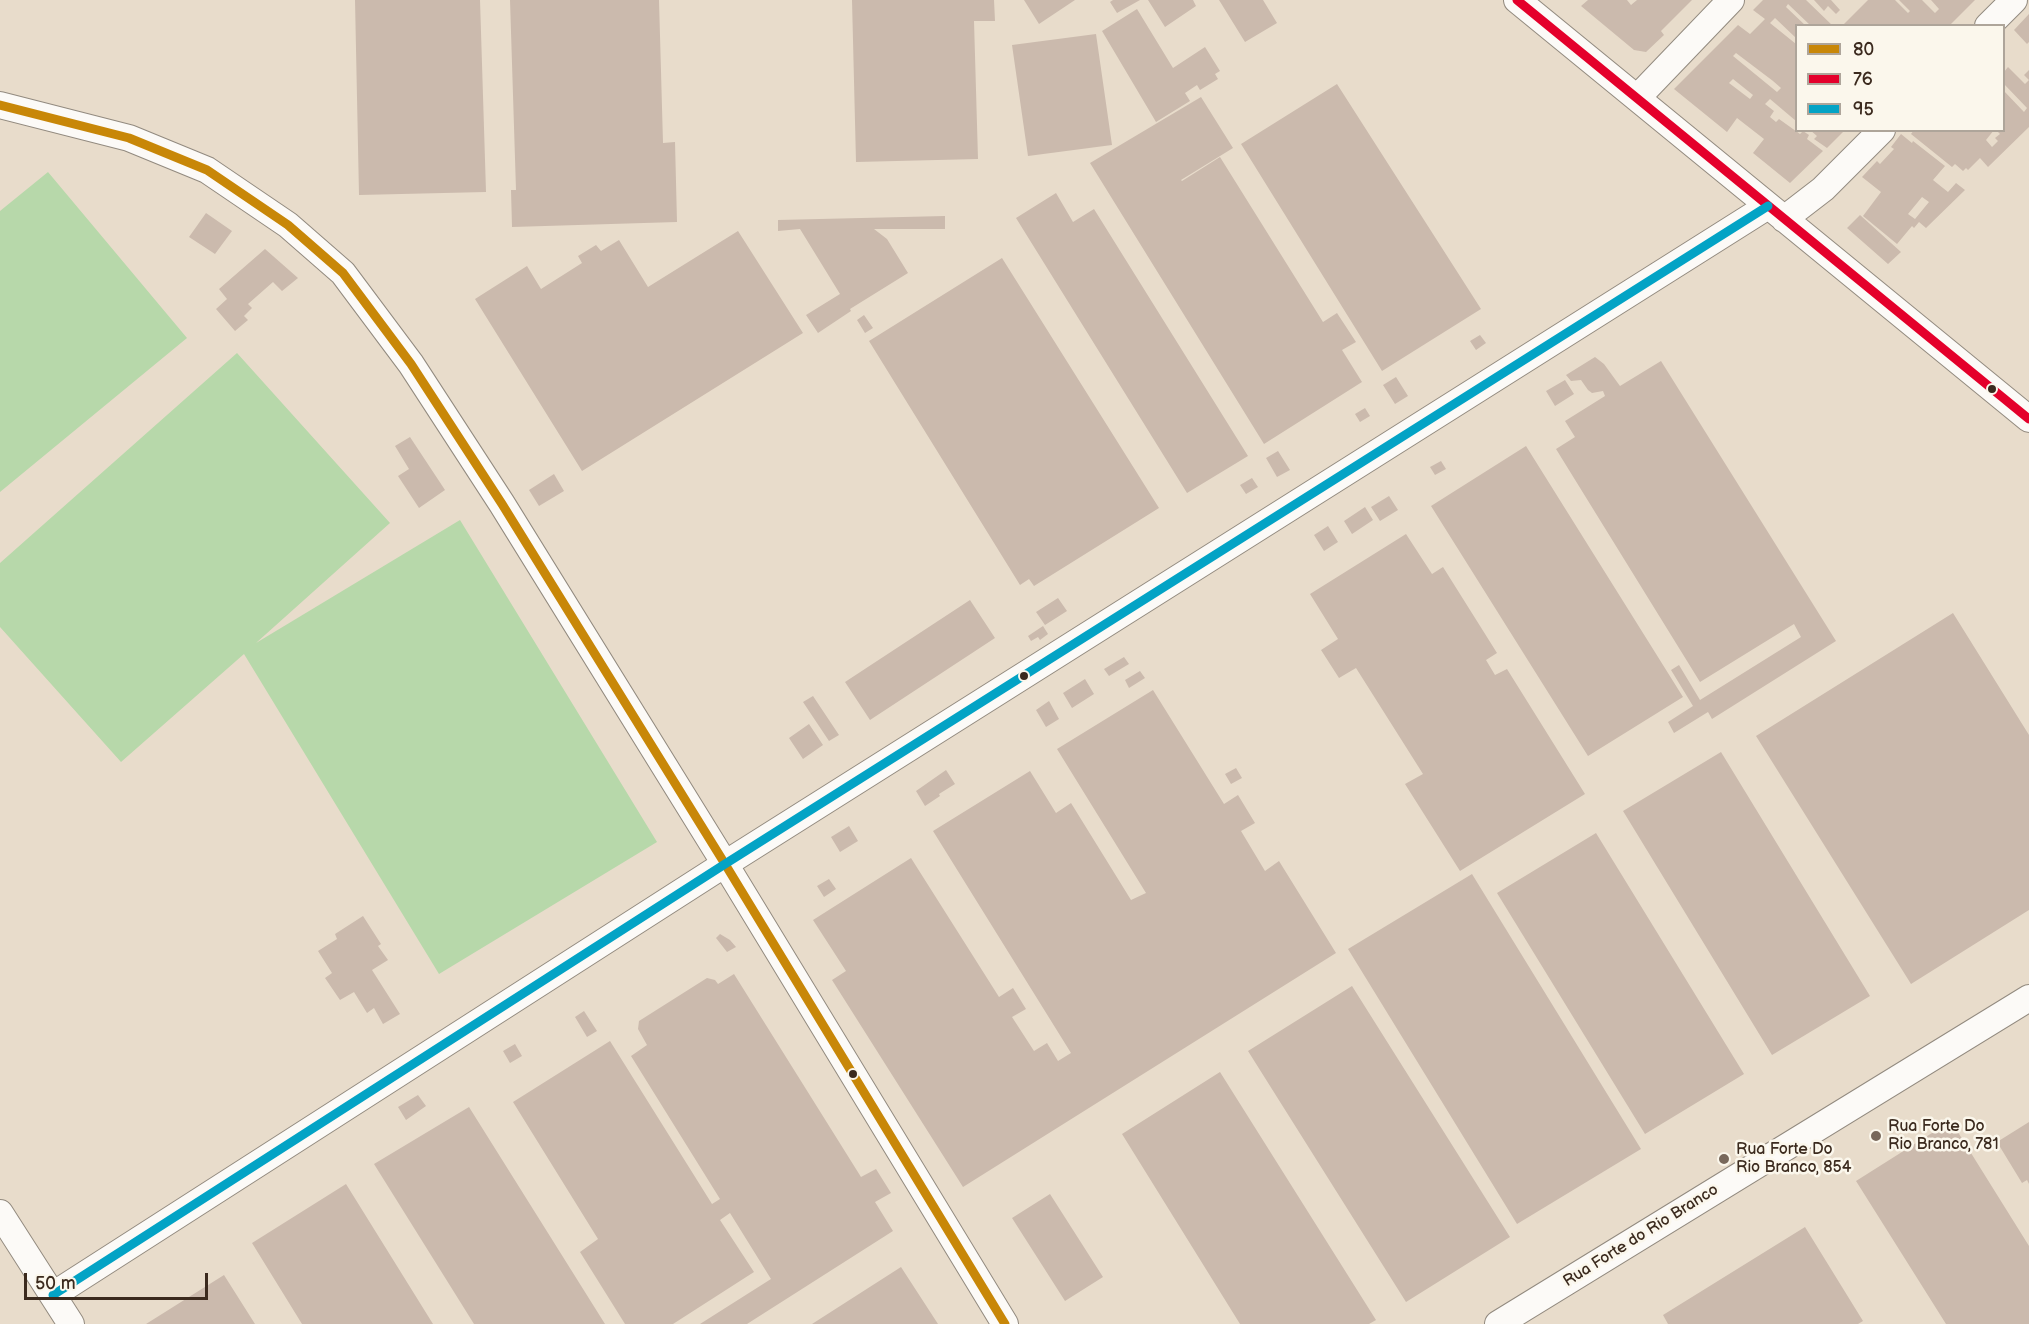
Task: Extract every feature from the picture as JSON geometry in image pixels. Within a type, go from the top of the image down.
[{"type":"street","points":[[1517,0],[2029,418]]},
{"type":"street","points":[[1637,98],[1731,0]]},
{"type":"street","points":[[1990,24],[2014,0]]},
{"type":"street","points":[[0,105],[129,138],[207,170],[288,225],[343,273],[411,364],[483,474],[725,864],[1005,1324]]},
{"type":"street","points":[[53,1295],[725,864],[1776,212],[1823,189],[1880,132]]},
{"type":"street","name":"Rua Forte do Rio Branco","points":[[1498,1324],[2029,998]]},
{"type":"street","points":[[0,1213],[71,1324]]},
{"type":"green space","points":[[48,172],[187,338],[0,492],[0,211]]},
{"type":"green space","points":[[237,353],[390,523],[256,643],[460,520],[657,842],[439,974],[244,654],[121,762],[0,627],[0,563]]},
{"type":"building","points":[[355,0],[480,0],[486,192],[359,195]]},
{"type":"building","points":[[510,0],[659,0],[663,143],[675,142],[677,222],[512,227],[511,190],[516,190]]},
{"type":"building","points":[[852,0],[994,0],[995,21],[974,21],[978,159],[856,162]]},
{"type":"building","points":[[1024,0],[1075,0],[1039,24]]},
{"type":"building","points":[[1140,0],[1117,13],[1110,2]]},
{"type":"building","points":[[1148,0],[1193,0],[1196,6],[1165,27]]},
{"type":"building","points":[[1219,0],[1263,0],[1277,23],[1245,42]]},
{"type":"building","points":[[1588,0],[1627,0],[1631,5],[1637,0],[1692,0],[1661,31],[1664,35],[1646,52],[1634,50],[1581,6]]},
{"type":"building","points":[[1763,0],[1806,0],[1831,24],[1809,24],[1788,4],[1786,7],[1804,24],[1795,24],[1795,37],[1775,18],[1770,23],[1795,43],[1795,120],[1770,99],[1765,104],[1774,111],[1770,117],[1776,122],[1779,119],[1795,132],[1800,134],[1804,132],[1809,135],[1807,139],[1823,151],[1790,183],[1753,153],[1764,139],[1737,118],[1727,132],[1674,89],[1738,25],[1750,34],[1765,19],[1753,10]],"holes":[[[1736,53],[1781,88],[1777,92],[1733,56]],[[1733,79],[1753,95],[1750,99],[1729,83]]]},
{"type":"building","points":[[1814,0],[1831,0],[1840,10],[1836,14],[1828,6],[1824,11]]},
{"type":"building","points":[[1868,0],[1895,0],[1908,13],[1910,11],[1899,0],[1922,0],[1935,13],[1939,9],[1931,0],[1975,0],[1951,24],[1844,24]]},
{"type":"building","points":[[1137,9],[1173,68],[1205,47],[1220,71],[1215,74],[1218,79],[1200,90],[1197,85],[1185,93],[1190,101],[1156,122],[1102,31]]},
{"type":"building","points":[[2029,14],[2029,42],[2027,44],[2014,30]]},
{"type":"building","points":[[1096,34],[1112,145],[1028,156],[1012,45]]},
{"type":"building","points":[[2008,67],[2025,84],[2029,80],[2029,127],[1988,167],[1980,158],[1968,170],[1966,168],[1963,171],[1955,164],[1952,167],[1911,134],[1912,132],[1992,132],[1986,140],[1992,147],[1998,141],[1995,138],[2000,134],[1998,132],[2005,132],[2005,92],[2024,112],[2027,108],[2005,85],[2005,71]]},
{"type":"building","points":[[2029,70],[2029,80],[2024,75]]},
{"type":"building","points":[[1337,84],[1481,309],[1382,371],[1241,144]]},
{"type":"building","points":[[1201,97],[1233,148],[1181,180],[1220,157],[1323,322],[1337,313],[1356,342],[1342,350],[1362,382],[1264,444],[1090,163]]},
{"type":"building","points":[[1812,132],[1843,132],[1827,148],[1814,139],[1817,136]]},
{"type":"building","points":[[1901,134],[1945,166],[1933,180],[1948,192],[1956,183],[1965,190],[1926,228],[1919,222],[1914,228],[1912,226],[1897,244],[1863,216],[1881,192],[1862,177],[1877,161],[1880,164],[1894,149],[1891,147]],"holes":[[[1922,197],[1929,202],[1915,219],[1908,214]]]},
{"type":"building","points":[[1056,193],[1073,222],[1094,209],[1248,456],[1187,493],[1016,218]]},
{"type":"building","points":[[206,213],[232,231],[215,254],[189,237]]},
{"type":"building","points":[[1860,215],[1901,252],[1888,264],[1847,228]]},
{"type":"building","points":[[945,216],[945,229],[874,229],[887,239],[908,273],[850,309],[851,311],[818,333],[806,315],[840,294],[800,229],[778,231],[778,220]]},
{"type":"building","points":[[738,231],[803,333],[582,471],[475,299],[527,266],[541,289],[582,263],[578,256],[596,245],[601,251],[619,240],[648,287]]},
{"type":"building","points":[[265,249],[298,278],[282,291],[273,282],[248,304],[252,308],[244,316],[248,320],[235,331],[216,309],[227,299],[219,289]]},
{"type":"building","points":[[1002,258],[1159,508],[1034,586],[1029,579],[1020,585],[869,341]]},
{"type":"building","points":[[864,315],[873,328],[865,333],[857,320]]},
{"type":"building","points":[[1480,335],[1486,343],[1476,350],[1470,341]]},
{"type":"building","points":[[1595,357],[1604,364],[1620,386],[1661,361],[1836,641],[1712,719],[1708,712],[1674,733],[1668,722],[1693,706],[1671,670],[1679,665],[1700,700],[1801,637],[1794,624],[1700,682],[1556,449],[1575,437],[1565,421],[1605,396],[1603,391],[1592,393],[1581,380],[1571,381],[1566,375]]},
{"type":"building","points":[[1396,377],[1408,396],[1395,404],[1383,385]]},
{"type":"building","points":[[1565,380],[1574,394],[1555,406],[1546,391]]},
{"type":"building","points":[[1365,408],[1370,416],[1360,422],[1355,414]]},
{"type":"building","points":[[410,437],[445,490],[419,508],[398,476],[409,469],[395,446]]},
{"type":"building","points":[[1526,446],[1683,697],[1588,756],[1431,506]]},
{"type":"building","points":[[1278,451],[1290,470],[1277,477],[1266,458]]},
{"type":"building","points":[[1441,461],[1446,469],[1435,475],[1430,467]]},
{"type":"building","points":[[554,474],[564,491],[539,506],[529,490]]},
{"type":"building","points":[[1252,478],[1258,487],[1246,494],[1240,485]]},
{"type":"building","points":[[1389,496],[1398,510],[1380,521],[1371,507]]},
{"type":"building","points":[[1365,507],[1373,520],[1352,534],[1344,521]]},
{"type":"building","points":[[1328,526],[1338,542],[1324,551],[1314,535]]},
{"type":"building","points":[[1406,534],[1432,574],[1443,567],[1497,653],[1486,660],[1495,675],[1507,669],[1585,794],[1460,871],[1405,784],[1423,774],[1356,668],[1339,678],[1321,650],[1338,639],[1310,594]]},
{"type":"building","points":[[1058,598],[1067,611],[1045,625],[1036,612]]},
{"type":"building","points":[[970,600],[995,638],[870,720],[845,682]]},
{"type":"building","points":[[1953,613],[2029,735],[2029,910],[1911,984],[1756,736]]},
{"type":"building","points":[[1043,626],[1048,634],[1040,640],[1038,637],[1031,641],[1028,636]]},
{"type":"building","points":[[1124,657],[1129,664],[1109,676],[1104,669]]},
{"type":"building","points":[[1140,671],[1145,678],[1129,688],[1125,680]]},
{"type":"building","points":[[1085,679],[1094,694],[1072,708],[1063,693]]},
{"type":"building","points":[[1153,690],[1224,804],[1238,795],[1255,823],[1241,831],[1265,871],[1279,861],[1336,953],[963,1187],[832,980],[846,971],[813,920],[911,858],[999,997],[1013,988],[1026,1009],[1012,1017],[1034,1051],[1047,1043],[1058,1061],[1071,1053],[933,831],[1030,771],[1056,813],[1071,803],[1131,900],[1146,893],[1057,749]]},
{"type":"building","points":[[813,696],[839,735],[829,741],[803,702]]},
{"type":"building","points":[[1049,701],[1059,719],[1046,727],[1036,710]]},
{"type":"building","points":[[809,724],[823,745],[803,759],[789,738]]},
{"type":"building","points":[[1721,752],[1870,996],[1772,1055],[1623,811]]},
{"type":"building","points":[[1236,768],[1242,778],[1231,784],[1225,774]]},
{"type":"building","points":[[946,770],[955,784],[925,806],[916,791]]},
{"type":"building","points":[[849,826],[858,841],[840,852],[831,837]]},
{"type":"building","points":[[1596,833],[1744,1074],[1645,1134],[1497,893]]},
{"type":"building","points":[[1472,874],[1641,1149],[1517,1224],[1348,949]]},
{"type":"building","points":[[829,879],[836,889],[824,897],[817,886]]},
{"type":"building","points":[[363,916],[381,944],[378,946],[388,960],[372,970],[400,1014],[383,1024],[374,1008],[367,1013],[354,992],[340,1000],[325,978],[332,973],[318,951],[337,939],[335,934]]},
{"type":"building","points":[[720,934],[736,947],[727,952],[716,938]]},
{"type":"building","points":[[734,974],[861,1177],[876,1169],[891,1193],[875,1202],[893,1231],[747,1324],[700,1324],[771,1279],[730,1213],[720,1220],[754,1272],[673,1324],[625,1324],[580,1252],[598,1239],[513,1102],[610,1041],[712,1204],[720,1199],[631,1056],[647,1045],[638,1029],[639,1021],[707,978],[715,980],[718,984]]},
{"type":"building","points":[[1352,986],[1510,1237],[1406,1302],[1248,1051]]},
{"type":"building","points":[[584,1011],[597,1031],[587,1037],[575,1017]]},
{"type":"building","points":[[515,1044],[522,1056],[510,1063],[503,1051]]},
{"type":"building","points":[[1220,1072],[1376,1320],[1369,1324],[1240,1324],[1122,1134]]},
{"type":"building","points":[[418,1095],[426,1106],[406,1120],[398,1107]]},
{"type":"building","points":[[469,1107],[605,1324],[474,1324],[374,1164]]},
{"type":"building","points":[[1951,1121],[2029,1246],[2029,1324],[1946,1324],[1856,1181]]},
{"type":"building","points":[[2029,1122],[2029,1184],[2027,1180],[2022,1183],[1997,1142]]},
{"type":"building","points":[[346,1184],[433,1324],[302,1324],[252,1243]]},
{"type":"building","points":[[1050,1194],[1103,1277],[1065,1301],[1012,1218]]},
{"type":"building","points":[[1805,1227],[1863,1321],[1858,1324],[1668,1324],[1663,1315]]},
{"type":"building","points":[[901,1267],[938,1324],[812,1324]]},
{"type":"building","points":[[224,1275],[255,1324],[146,1324]]},
{"type":"transit line","name":"76","points":[[1517,0],[2029,419]]},
{"type":"transit line","name":"80","points":[[0,105],[129,138],[207,170],[288,225],[343,273],[411,364],[502,504],[725,864],[1005,1324]]},
{"type":"transit line","name":"95","points":[[53,1295],[725,864],[1768,206]]},
{"type":"place","name":"Rua Forte Do Rio Branco, 781","points":[[1876,1136]]},
{"type":"place","name":"Rua Forte Do Rio Branco, 854","points":[[1724,1159]]}]
